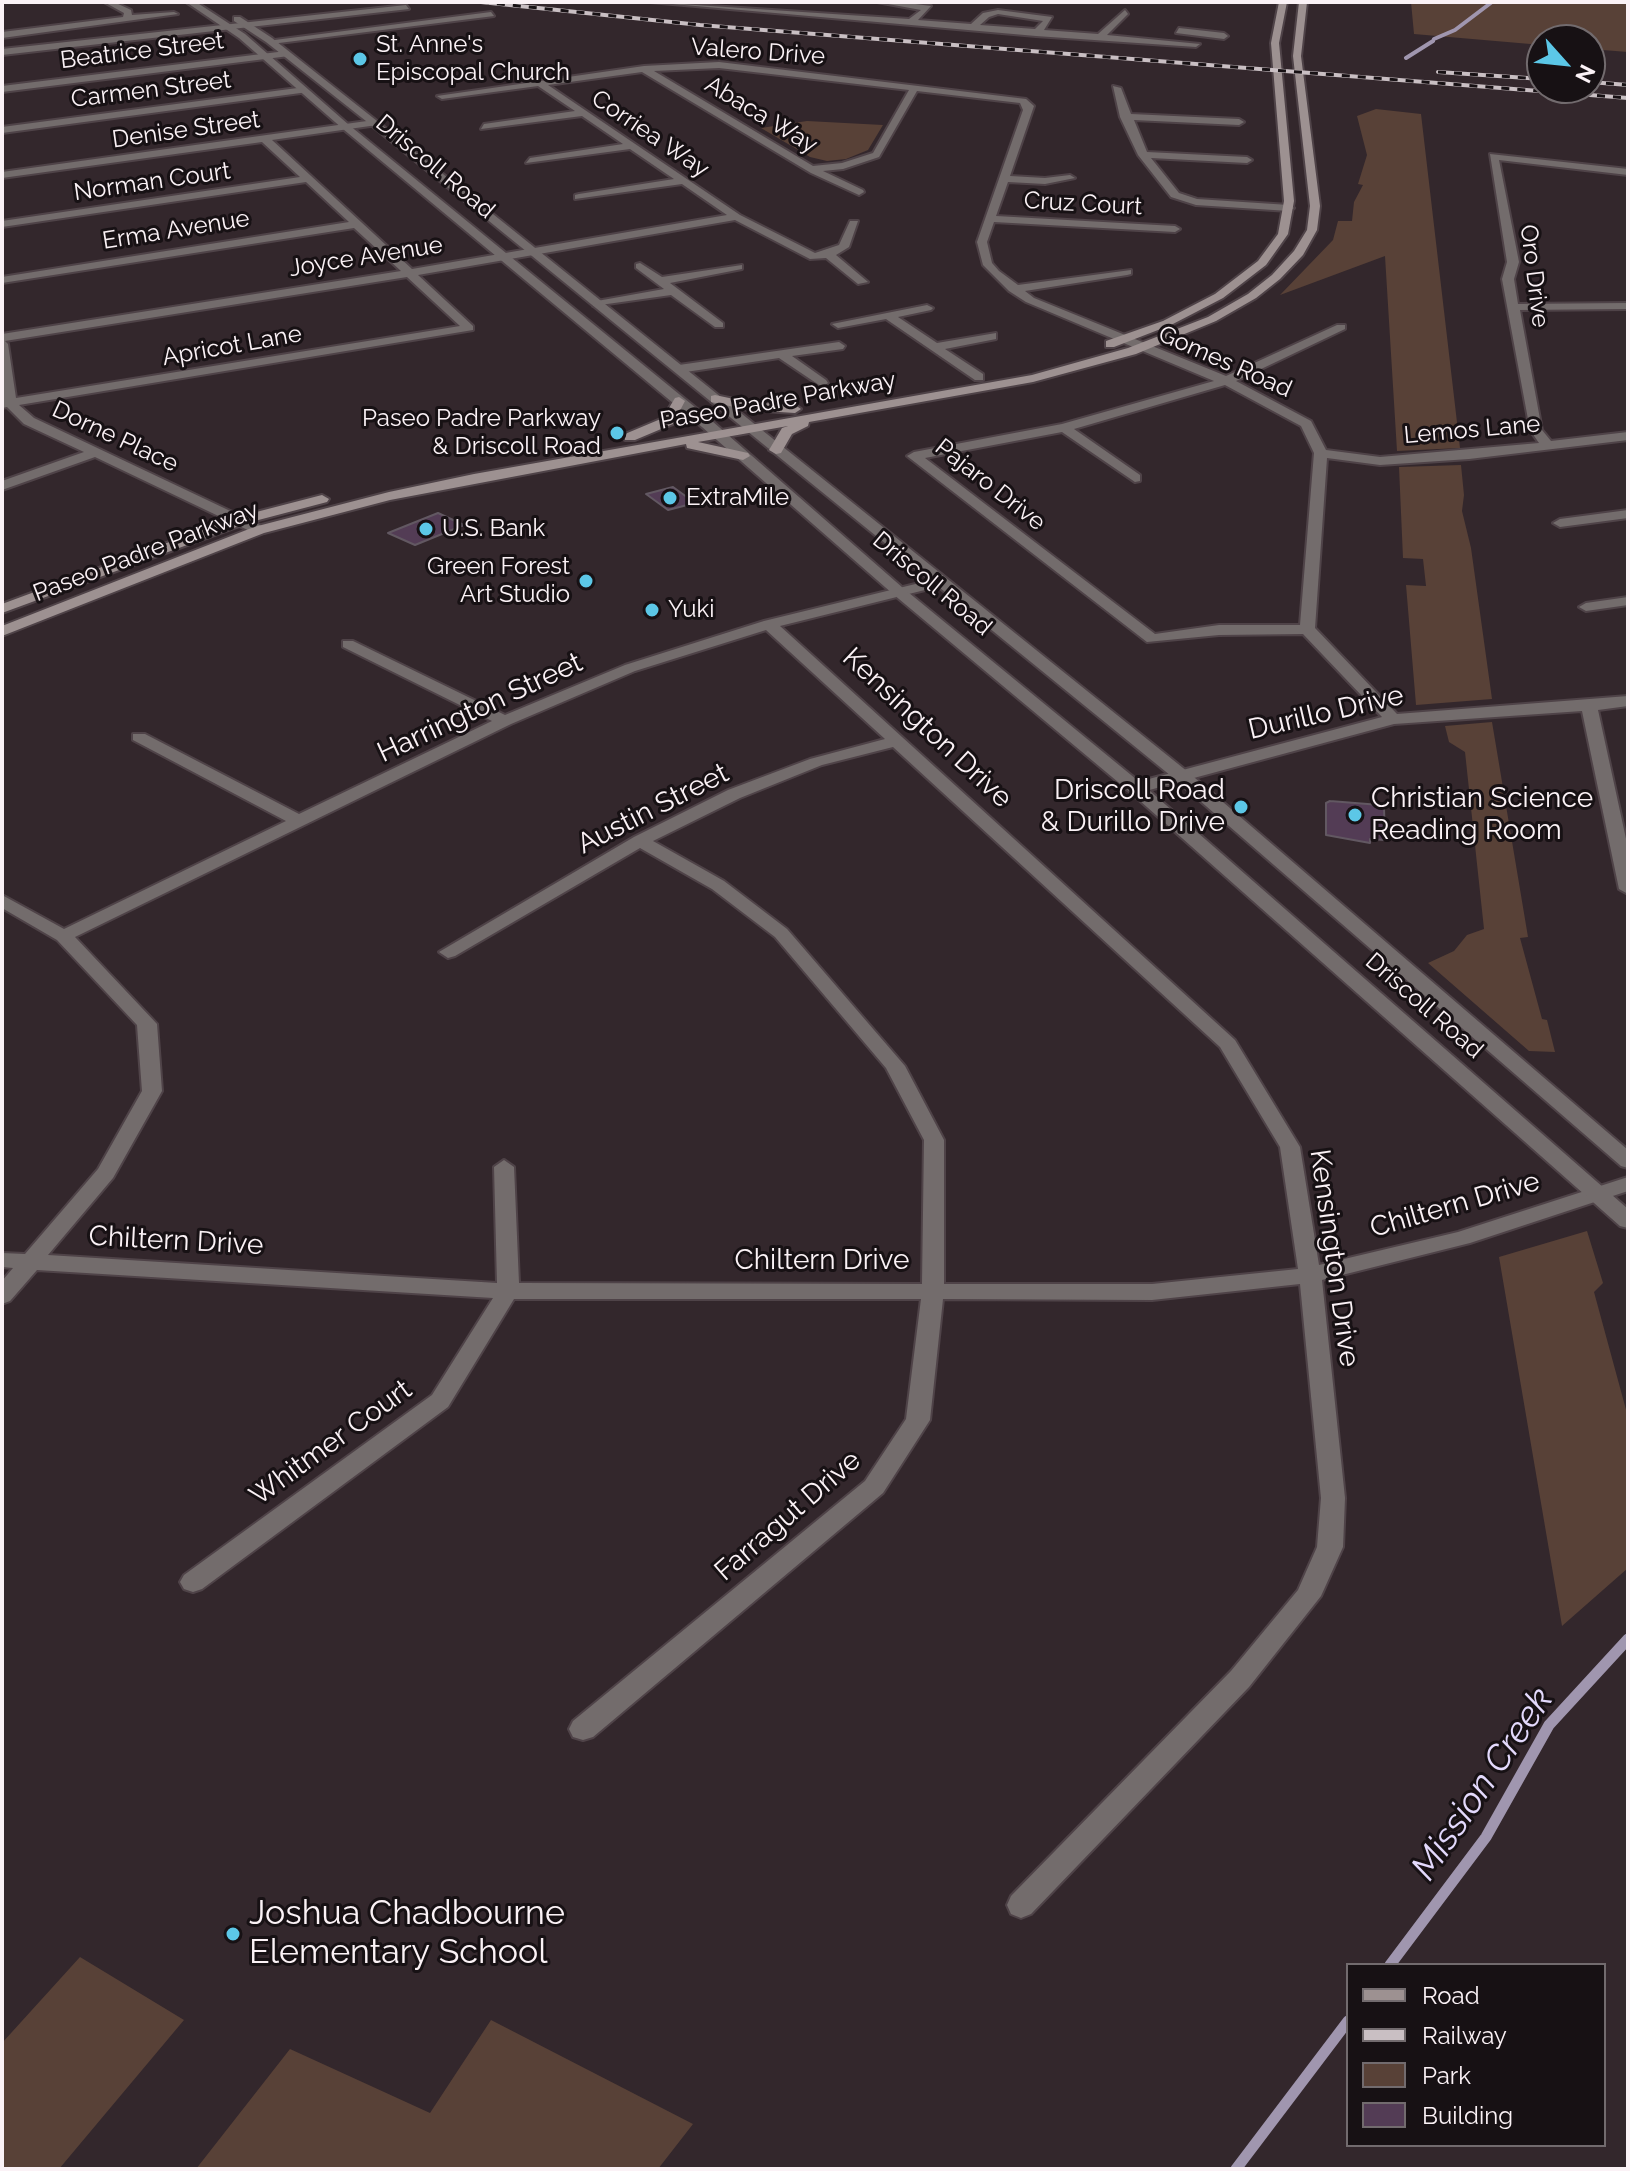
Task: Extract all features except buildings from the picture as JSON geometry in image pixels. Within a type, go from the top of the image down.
[{"type":"main road","name":"Paseo Padre Parkway","points":[[2,609],[242,520],[465,467],[979,377],[1060,359],[1123,340],[1195,310],[1246,277],[1277,244],[1286,225],[1289,208],[1275,56],[1283,2]]},
{"type":"main road","name":"Paseo Padre Parkway","points":[[2,631],[259,530],[450,482],[1033,378],[1141,348],[1202,323],[1244,301],[1276,277],[1302,248],[1312,230],[1315,210],[1297,56],[1303,2]]},
{"type":"main road","points":[[1289,208],[1302,218],[1302,248]]},
{"type":"main road","points":[[715,399],[758,408],[795,409]]},
{"type":"main road","points":[[630,437],[668,421],[679,401]]},
{"type":"main road","points":[[776,450],[787,431],[823,416]]},
{"type":"main road","points":[[652,446],[712,447],[743,456]]},
{"type":"street","points":[[108,2],[128,12],[127,18]]},
{"type":"street","name":"Driscoll Road","points":[[190,2],[265,56],[346,127],[707,424],[898,591],[1136,788],[1628,1221]]},
{"type":"street","points":[[654,2],[1196,44]]},
{"type":"street","points":[[728,9],[739,2]]},
{"type":"street","points":[[789,14],[807,2]]},
{"type":"street","points":[[876,2],[928,8],[909,23]]},
{"type":"street","points":[[2,52],[406,7]]},
{"type":"street","points":[[847,19],[860,10]]},
{"type":"street","points":[[971,28],[986,15],[998,12],[1049,19],[1036,33]]},
{"type":"street","points":[[1100,37],[1125,12]]},
{"type":"street","points":[[2,35],[174,14]]},
{"type":"street","name":"Driscoll Road","points":[[228,14],[271,41],[374,123],[1182,776],[1628,1161]]},
{"type":"street","points":[[271,41],[491,14]]},
{"type":"street","points":[[476,15],[493,26]]},
{"type":"street","points":[[407,24],[423,35]]},
{"type":"street","points":[[1165,42],[1178,27],[1224,36]]},
{"type":"street","points":[[325,34],[339,45]]},
{"type":"street","name":"Beatrice Street","points":[[2,89],[286,54]]},
{"type":"street","name":"Valero Drive","points":[[442,96],[644,69],[730,66],[1023,101]]},
{"type":"street","name":"Abaca Way","points":[[644,69],[812,169],[859,192]]},
{"type":"street","name":"Corriea Way","points":[[540,83],[736,217],[814,257],[828,254]]},
{"type":"street","points":[[812,169],[843,166],[876,155],[915,87]]},
{"type":"street","points":[[1116,88],[1125,117],[1143,155],[1175,195],[1196,202],[1289,208]]},
{"type":"street","name":"Carmen Street","points":[[2,130],[305,90]]},
{"type":"street","name":"Gomes Road","points":[[1023,101],[1029,106],[1028,110],[982,242],[983,253],[995,273],[1030,300],[1226,381],[1306,424],[1321,453]]},
{"type":"street","points":[[484,127],[585,113]]},
{"type":"street","points":[[1125,117],[1239,122]]},
{"type":"street","name":"Denise Street","points":[[2,175],[374,123]]},
{"type":"street","points":[[266,140],[409,273]]},
{"type":"street","points":[[530,161],[632,146]]},
{"type":"street","points":[[1143,155],[1247,160]]},
{"type":"street","name":"Oro Drive","points":[[1548,446],[1536,430],[1508,279],[1513,262],[1493,156],[1628,172]]},
{"type":"street","points":[[1003,179],[1045,181],[1070,178]]},
{"type":"street","name":"Norman Court","points":[[2,224],[308,179]]},
{"type":"street","points":[[579,197],[684,181]]},
{"type":"street","name":"Joyce Avenue","points":[[2,338],[504,258],[736,217]]},
{"type":"street","name":"Cruz Court","points":[[988,219],[1175,229]]},
{"type":"street","points":[[854,223],[844,247],[828,254],[862,282]]},
{"type":"street","name":"Erma Avenue","points":[[2,280],[357,224]]},
{"type":"street","points":[[640,266],[719,325]]},
{"type":"street","points":[[660,281],[738,267]]},
{"type":"street","points":[[1013,289],[1127,272]]},
{"type":"street","name":"Apricot Lane","points":[[7,404],[469,328],[409,273]]},
{"type":"street","points":[[597,304],[674,291]]},
{"type":"street","points":[[1515,307],[1628,306]]},
{"type":"street","points":[[838,324],[927,308]]},
{"type":"street","points":[[888,315],[979,377]]},
{"type":"street","name":"Pajaro Drive","points":[[1307,629],[1219,630],[1152,639],[914,456],[1064,428],[1226,381],[1341,327]]},
{"type":"street","points":[[935,347],[992,336]]},
{"type":"street","name":"Dorne Place","points":[[2,344],[7,404],[29,421],[259,530]]},
{"type":"street","points":[[679,369],[839,346]]},
{"type":"street","points":[[783,356],[822,383]]},
{"type":"street","points":[[1064,428],[1135,478]]},
{"type":"street","name":"Lemos Lane","points":[[1321,453],[1380,461],[1628,436]]},
{"type":"street","points":[[2,486],[94,453]]},
{"type":"street","points":[[1321,453],[1307,629],[1393,719]]},
{"type":"street","points":[[1560,523],[1628,514]]},
{"type":"street","name":"Harrington Street","points":[[63,936],[505,721],[630,668],[769,624],[940,582]]},
{"type":"street","points":[[1586,607],[1628,601]]},
{"type":"street","name":"Kensington Drive","points":[[769,624],[1228,1044],[1290,1147],[1310,1275],[1333,1498],[1330,1547],[1308,1596],[1240,1679],[1021,1905]]},
{"type":"street","points":[[348,644],[505,721]]},
{"type":"street","name":"Durillo Drive","points":[[1136,788],[1393,719],[1628,701]]},
{"type":"street","points":[[1589,706],[1628,889]]},
{"type":"street","points":[[139,737],[299,821]]},
{"type":"street","name":"Austin Street","points":[[448,952],[640,841],[734,794],[816,762],[896,741]]},
{"type":"street","name":"Farragut Drive","points":[[583,1729],[874,1487],[918,1420],[933,1291],[934,1140],[895,1066],[781,933],[718,885],[640,841]]},
{"type":"street","points":[[2,900],[63,936],[147,1024],[152,1091],[106,1173],[2,1296]]},
{"type":"street","points":[[504,1167],[508,1291]]},
{"type":"street","name":"Chiltern Drive","points":[[2,1260],[508,1291],[1152,1292],[1310,1275],[1462,1238],[1628,1184]]},
{"type":"street","name":"Whitmer Court","points":[[193,1582],[440,1401],[508,1291]]},
{"type":"green space","points":[[1411,2],[1628,2],[1628,52],[1606,50],[1606,24],[1526,24],[1526,44],[1414,34]]},
{"type":"green space","points":[[1376,109],[1421,114],[1460,448],[1397,451],[1385,256],[1280,295],[1333,240],[1338,221],[1352,221],[1354,202],[1363,185],[1358,184],[1367,155],[1357,116]]},
{"type":"green space","points":[[807,121],[883,125],[868,150],[846,159],[827,161],[810,157],[761,128]]},
{"type":"green space","points":[[1461,465],[1462,511],[1471,548],[1492,699],[1416,705],[1406,585],[1426,586],[1423,559],[1403,558],[1399,467]]},
{"type":"green space","points":[[1492,722],[1528,937],[1520,938],[1542,1019],[1547,1020],[1555,1052],[1529,1051],[1428,963],[1454,951],[1467,935],[1484,929],[1465,752],[1449,742],[1445,726]]},
{"type":"green space","points":[[1587,1231],[1603,1283],[1594,1292],[1628,1417],[1628,1568],[1562,1626],[1499,1257]]},
{"type":"green space","points":[[80,1957],[184,2020],[59,2169],[2,2169],[2,2043]]},
{"type":"green space","points":[[491,2020],[693,2124],[658,2169],[196,2169],[290,2049],[430,2113]]},
{"type":"waterway","points":[[1434,39],[1455,30],[1492,2]]},
{"type":"waterway","points":[[1406,58],[1433,41]]},
{"type":"waterway","name":"Mission Creek","points":[[1392,1963],[1486,1837],[1549,1725],[1628,1639]]},
{"type":"waterway","name":"Mission Creek","points":[[1236,2169],[1346,2024]]},
{"type":"railway","points":[[481,2],[700,25],[1628,98]]},
{"type":"railway","points":[[1438,72],[1526,78]]},
{"type":"railway","points":[[1606,83],[1628,85]]},
{"type":"place","name":"St. Anne's Episcopal Church","points":[[360,59]]},
{"type":"place","name":"Paseo Padre Parkway & Driscoll Road","points":[[617,433]]},
{"type":"place","name":"ExtraMile","points":[[670,498]]},
{"type":"place","name":"U.S. Bank","points":[[426,529]]},
{"type":"place","name":"Green Forest Art Studio","points":[[586,581]]},
{"type":"place","name":"Yuki","points":[[652,610]]},
{"type":"place","name":"Driscoll Road & Durillo Drive","points":[[1241,807]]},
{"type":"place","name":"Christian Science Reading Room","points":[[1355,815]]},
{"type":"place","name":"Joshua Chadbourne Elementary School","points":[[233,1934]]}]
